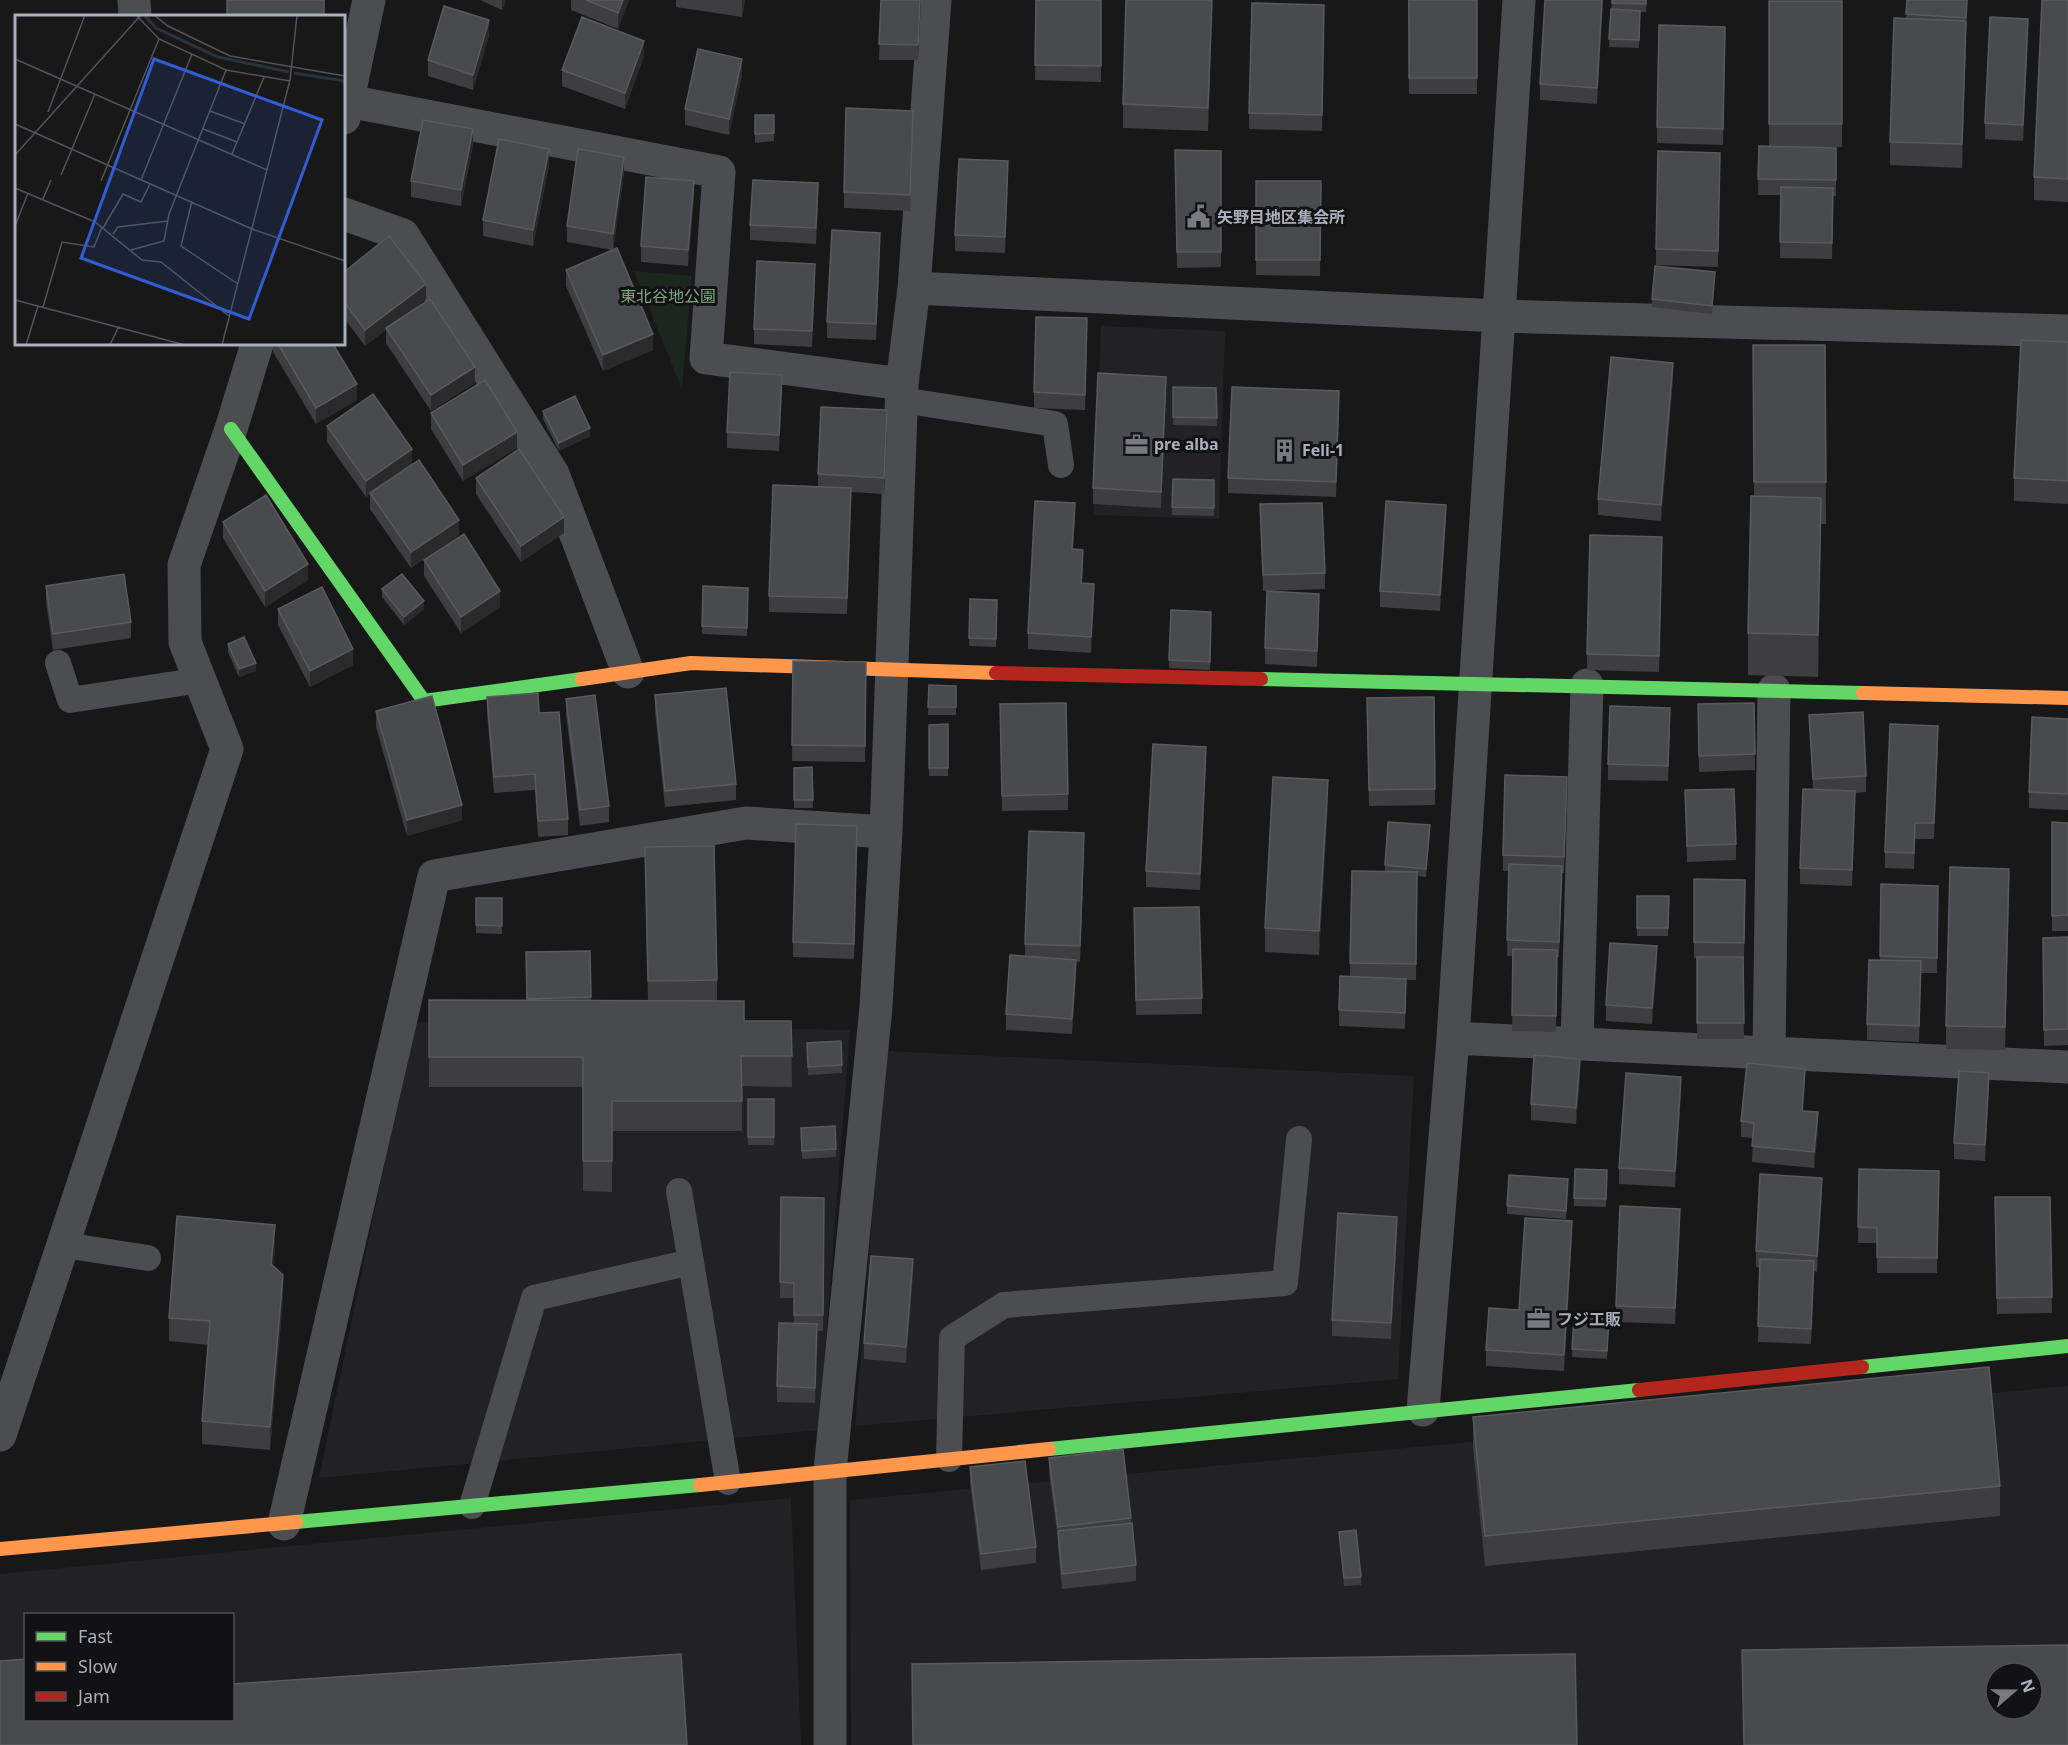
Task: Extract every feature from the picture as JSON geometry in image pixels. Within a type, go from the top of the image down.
[{"type":"street","points":[[134,0],[135,15]]},
{"type":"street","points":[[369,0],[346,99],[719,172],[706,358],[902,392]]},
{"type":"street","points":[[830,1745],[830,1471],[876,1007],[886,832],[890,670],[902,392],[914,288],[935,0]]},
{"type":"street","points":[[1423,1410],[1453,1038],[1519,0]]},
{"type":"street","points":[[345,214],[403,235],[547,464],[553,474],[628,672]]},
{"type":"street","points":[[914,288],[1500,316],[2068,331]]},
{"type":"street","points":[[0,1435],[227,749],[185,642],[184,565],[231,429],[257,345]]},
{"type":"street","points":[[231,429],[424,701],[691,663],[890,670],[2068,698]]},
{"type":"street","points":[[1577,1044],[1587,685]]},
{"type":"street","points":[[1769,1053],[1774,690]]},
{"type":"street","points":[[284,1524],[434,876],[746,823],[886,832]]},
{"type":"street","points":[[1453,1038],[2068,1067]]},
{"type":"street","points":[[0,1549],[728,1482],[1423,1410],[2068,1347]]},
{"type":"lane","points":[[902,392],[1055,424],[1061,465]]},
{"type":"lane","points":[[58,663],[70,700],[201,680]]},
{"type":"lane","points":[[949,1459],[952,1338],[1004,1305],[1285,1283],[1299,1139]]},
{"type":"lane","points":[[679,1191],[728,1482]]},
{"type":"lane","points":[[64,1245],[148,1258]]},
{"type":"lane","points":[[472,1506],[534,1298],[691,1262]]},
{"type":"shaded area","points":[[1101,326],[1225,331],[1219,519],[1094,515]]},
{"type":"shaded area","points":[[414,1022],[850,1030],[819,1430],[319,1478]]},
{"type":"shaded area","points":[[886,1051],[1414,1076],[1398,1379],[855,1426]]},
{"type":"shaded area","points":[[2068,1386],[2068,1745],[851,1745],[850,1500]]},
{"type":"shaded area","points":[[791,1498],[801,1745],[0,1745],[0,1574]]},
{"type":"green space","name":"東北谷地公園","points":[[634,271],[692,276],[682,389]]},
{"type":"building","points":[[227,0],[324,0],[324,15],[227,15]]},
{"type":"building","points":[[586,0],[623,0],[618,13]]},
{"type":"building","points":[[881,0],[920,0],[918,45],[879,44]]},
{"type":"building","points":[[1036,0],[1101,0],[1101,66],[1035,65]]},
{"type":"building","points":[[1126,0],[1212,0],[1208,108],[1123,104]]},
{"type":"building","points":[[1409,0],[1477,0],[1477,78],[1409,78]]},
{"type":"building","points":[[1545,0],[1602,0],[1597,88],[1540,84]]},
{"type":"building","points":[[1612,0],[1646,0],[1646,4],[1612,3]]},
{"type":"building","points":[[1907,0],[1967,0],[1966,18],[1906,14]]},
{"type":"building","points":[[2042,0],[2068,0],[2068,179],[2034,177]]},
{"type":"building","points":[[1769,1],[1842,1],[1842,124],[1769,124]]},
{"type":"building","points":[[1252,3],[1324,5],[1322,115],[1249,113]]},
{"type":"building","points":[[444,6],[489,20],[473,75],[428,60]]},
{"type":"building","points":[[1611,9],[1640,11],[1639,40],[1609,39]]},
{"type":"building","points":[[582,17],[644,41],[625,93],[562,70]]},
{"type":"building","points":[[1990,17],[2028,19],[2023,125],[1985,123]]},
{"type":"building","points":[[1894,18],[1966,21],[1962,144],[1890,142]]},
{"type":"building","points":[[1659,25],[1725,27],[1723,129],[1657,127]]},
{"type":"building","points":[[698,49],[742,59],[729,119],[685,109]]},
{"type":"building","points":[[846,108],[913,111],[910,195],[844,192]]},
{"type":"building","points":[[755,115],[774,115],[774,133],[755,134]]},
{"type":"building","points":[[423,120],[473,129],[461,190],[411,181]]},
{"type":"building","points":[[499,139],[549,149],[533,230],[483,220]]},
{"type":"building","points":[[1759,146],[1836,148],[1836,180],[1758,179]]},
{"type":"building","points":[[578,149],[624,157],[613,234],[567,226]]},
{"type":"building","name":"矢野目地区集会所","points":[[1175,150],[1221,151],[1221,252],[1177,252]]},
{"type":"building","points":[[1658,151],[1720,153],[1718,251],[1656,249]]},
{"type":"building","points":[[959,159],[1008,161],[1005,237],[955,235]]},
{"type":"building","points":[[646,177],[694,181],[688,250],[641,246]]},
{"type":"building","points":[[753,180],[818,183],[816,228],[750,225]]},
{"type":"building","points":[[1256,181],[1321,181],[1320,260],[1256,260]]},
{"type":"building","points":[[1781,187],[1833,188],[1832,243],[1780,242]]},
{"type":"building","points":[[832,230],[880,233],[876,324],[827,322]]},
{"type":"building","points":[[389,236],[426,284],[365,330],[345,303],[345,271]]},
{"type":"building","points":[[617,248],[653,334],[603,355],[566,270]]},
{"type":"building","points":[[757,261],[815,264],[812,331],[754,329]]},
{"type":"building","points":[[1655,266],[1715,272],[1712,306],[1652,299]]},
{"type":"building","points":[[430,299],[475,367],[431,395],[386,328]]},
{"type":"building","points":[[1036,317],[1087,318],[1085,395],[1034,392]]},
{"type":"building","points":[[2021,340],[2068,342],[2068,481],[2014,478]]},
{"type":"building","points":[[279,345],[334,345],[357,384],[316,408]]},
{"type":"building","points":[[1753,345],[1825,345],[1826,482],[1754,482]]},
{"type":"building","points":[[1611,357],[1673,363],[1661,505],[1598,499]]},
{"type":"building","points":[[730,372],[782,375],[779,435],[727,432]]},
{"type":"building","points":[[1098,373],[1166,377],[1161,492],[1093,488]]},
{"type":"building","points":[[485,380],[517,432],[463,465],[431,413]]},
{"type":"building","points":[[1173,387],[1216,388],[1217,418],[1173,417]]},
{"type":"building","name":"Feli-1","points":[[1232,387],[1339,391],[1336,482],[1228,478]]},
{"type":"building","points":[[373,394],[412,449],[366,481],[327,426]]},
{"type":"building","points":[[575,396],[590,428],[559,443],[543,411]]},
{"type":"building","points":[[821,407],[887,410],[884,478],[818,474]]},
{"type":"building","points":[[519,449],[564,517],[521,546],[476,478]]},
{"type":"building","points":[[419,460],[459,520],[411,552],[370,493]]},
{"type":"building","points":[[1173,479],[1214,480],[1214,508],[1172,507]]},
{"type":"building","points":[[773,485],[851,488],[847,598],[769,596]]},
{"type":"building","points":[[266,495],[308,564],[265,591],[223,522]]},
{"type":"building","points":[[1751,496],[1821,498],[1818,635],[1748,633]]},
{"type":"building","points":[[1035,501],[1075,503],[1072,549],[1083,550],[1081,583],[1094,584],[1091,637],[1028,633]]},
{"type":"building","points":[[1386,501],[1446,505],[1440,595],[1380,591]]},
{"type":"building","points":[[1322,503],[1325,573],[1263,575],[1260,504]]},
{"type":"building","points":[[464,534],[500,591],[461,617],[424,560]]},
{"type":"building","points":[[1590,535],[1662,537],[1659,656],[1587,654]]},
{"type":"building","points":[[124,574],[131,622],[53,634],[46,586]]},
{"type":"building","points":[[402,574],[424,601],[404,617],[382,589]]},
{"type":"building","points":[[703,586],[748,588],[747,628],[702,626]]},
{"type":"building","points":[[322,587],[353,649],[310,671],[278,609]]},
{"type":"building","points":[[1267,591],[1319,594],[1317,651],[1265,648]]},
{"type":"building","points":[[970,599],[997,600],[996,639],[969,638]]},
{"type":"building","points":[[1171,610],[1211,612],[1210,662],[1169,660]]},
{"type":"building","points":[[244,637],[256,663],[239,669],[228,644]]},
{"type":"building","points":[[793,661],[866,662],[865,746],[792,745]]},
{"type":"building","points":[[929,685],[956,686],[956,707],[928,707]]},
{"type":"building","points":[[726,688],[736,784],[665,791],[655,695]]},
{"type":"building","points":[[538,693],[539,713],[559,712],[568,819],[538,821],[535,774],[494,777],[487,697]]},
{"type":"building","points":[[595,695],[609,806],[580,810],[566,699]]},
{"type":"building","points":[[432,696],[462,805],[407,820],[376,711]]},
{"type":"building","points":[[1434,697],[1435,789],[1369,790],[1367,698]]},
{"type":"building","points":[[1066,703],[1068,794],[1002,796],[1000,704]]},
{"type":"building","points":[[1754,703],[1755,754],[1699,756],[1698,704]]},
{"type":"building","points":[[1610,706],[1670,708],[1668,766],[1608,764]]},
{"type":"building","points":[[1863,712],[1866,776],[1813,779],[1809,715]]},
{"type":"building","points":[[2032,717],[2068,719],[2068,794],[2029,792]]},
{"type":"building","points":[[948,724],[948,768],[929,768],[929,725]]},
{"type":"building","points":[[1890,724],[1938,726],[1934,823],[1915,823],[1914,853],[1885,852]]},
{"type":"building","points":[[1153,744],[1206,747],[1200,874],[1146,871]]},
{"type":"building","points":[[812,767],[813,800],[794,800],[794,768]]},
{"type":"building","points":[[1505,775],[1567,777],[1564,857],[1503,855]]},
{"type":"building","points":[[1273,777],[1328,780],[1319,931],[1265,928]]},
{"type":"building","points":[[1734,789],[1736,844],[1687,846],[1685,790]]},
{"type":"building","points":[[1803,789],[1855,791],[1852,870],[1800,868]]},
{"type":"building","points":[[1388,822],[1430,825],[1426,869],[1385,865]]},
{"type":"building","points":[[2052,822],[2068,823],[2068,915],[2052,916]]},
{"type":"building","points":[[796,824],[857,826],[854,944],[793,942]]},
{"type":"building","points":[[1029,831],[1084,833],[1080,946],[1025,944]]},
{"type":"building","points":[[714,846],[717,980],[648,981],[645,847]]},
{"type":"building","points":[[1509,864],[1562,866],[1559,942],[1507,940]]},
{"type":"building","points":[[1950,867],[2009,869],[2005,1027],[1946,1026]]},
{"type":"building","points":[[1352,871],[1417,872],[1416,964],[1350,963]]},
{"type":"building","points":[[1694,879],[1745,880],[1744,943],[1694,942]]},
{"type":"building","points":[[1881,884],[1938,886],[1937,958],[1880,956]]},
{"type":"building","points":[[1637,896],[1669,896],[1668,928],[1637,928]]},
{"type":"building","points":[[476,898],[502,898],[502,926],[476,925]]},
{"type":"building","points":[[1199,907],[1202,998],[1136,1000],[1134,908]]},
{"type":"building","points":[[2068,937],[2068,1029],[2044,1030],[2043,938]]},
{"type":"building","points":[[1610,943],[1657,946],[1652,1008],[1606,1005]]},
{"type":"building","points":[[1513,949],[1557,950],[1556,1016],[1512,1015]]},
{"type":"building","points":[[590,951],[591,997],[527,999],[526,952]]},
{"type":"building","points":[[1010,955],[1076,960],[1072,1019],[1006,1014]]},
{"type":"building","points":[[1697,957],[1743,957],[1744,1023],[1697,1023]]},
{"type":"building","points":[[1869,960],[1921,961],[1919,1026],[1867,1024]]},
{"type":"building","points":[[1340,976],[1406,979],[1405,1013],[1339,1010]]},
{"type":"building","points":[[429,1000],[744,1001],[744,1021],[791,1021],[792,1056],[741,1056],[742,1101],[612,1101],[612,1161],[583,1161],[583,1057],[429,1057]]},
{"type":"building","points":[[841,1041],[842,1065],[808,1067],[807,1043]]},
{"type":"building","points":[[1534,1055],[1580,1059],[1576,1108],[1531,1104]]},
{"type":"building","points":[[1747,1063],[1805,1069],[1802,1111],[1818,1112],[1814,1152],[1752,1146],[1754,1123],[1741,1121]]},
{"type":"building","points":[[1959,1071],[1989,1073],[1985,1145],[1954,1143]]},
{"type":"building","points":[[1626,1073],[1681,1077],[1675,1171],[1619,1168]]},
{"type":"building","points":[[748,1099],[774,1099],[774,1137],[748,1137]]},
{"type":"building","points":[[835,1126],[836,1149],[802,1151],[801,1128]]},
{"type":"building","points":[[1575,1169],[1607,1170],[1606,1199],[1574,1198]]},
{"type":"building","points":[[1859,1169],[1939,1171],[1937,1258],[1877,1257],[1877,1228],[1858,1227]]},
{"type":"building","points":[[1760,1174],[1822,1178],[1817,1256],[1756,1251]]},
{"type":"building","points":[[1509,1175],[1568,1179],[1566,1211],[1507,1206]]},
{"type":"building","points":[[781,1197],[824,1198],[823,1315],[794,1315],[794,1283],[780,1282]]},
{"type":"building","points":[[1995,1197],[2050,1197],[2052,1297],[1997,1298]]},
{"type":"building","points":[[1620,1206],[1680,1209],[1675,1308],[1616,1306]]},
{"type":"building","points":[[1338,1213],[1397,1217],[1391,1323],[1332,1320]]},
{"type":"building","points":[[177,1216],[275,1225],[271,1264],[283,1275],[270,1427],[202,1421],[210,1321],[169,1318]]},
{"type":"building","points":[[1525,1218],[1572,1221],[1564,1355],[1486,1350],[1489,1308],[1519,1310]]},
{"type":"building","points":[[871,1256],[913,1259],[906,1347],[864,1343]]},
{"type":"building","points":[[1760,1259],[1814,1261],[1811,1329],[1758,1326]]},
{"type":"building","points":[[1574,1316],[1609,1318],[1607,1351],[1572,1349]]},
{"type":"building","points":[[779,1323],[817,1324],[815,1388],[777,1386]]},
{"type":"building","points":[[1989,1367],[2000,1486],[1485,1536],[1473,1417]]},
{"type":"building","points":[[1123,1449],[1131,1518],[1058,1527],[1049,1458]]},
{"type":"building","points":[[1025,1461],[1036,1547],[981,1554],[970,1467]]},
{"type":"building","points":[[1132,1523],[1136,1565],[1062,1574],[1058,1531]]},
{"type":"building","points":[[1356,1530],[1361,1577],[1344,1578],[1339,1532]]},
{"type":"building","points":[[2068,1645],[2068,1745],[1744,1745],[1742,1650]]},
{"type":"building","points":[[681,1654],[687,1745],[0,1745],[0,1661],[24,1659],[24,1721],[234,1721],[234,1684]]},
{"type":"building","points":[[1575,1654],[1577,1745],[913,1745],[912,1664]]},
{"type":"traffic: fast","points":[[231,429],[424,701],[582,679]]},
{"type":"traffic: fast","points":[[1261,679],[1863,693]]},
{"type":"traffic: fast","points":[[1862,1367],[2068,1346]]},
{"type":"traffic: fast","points":[[1049,1449],[1639,1390]]},
{"type":"traffic: fast","points":[[296,1522],[700,1485]]},
{"type":"traffic: slow","points":[[582,679],[691,663],[996,673]]},
{"type":"traffic: slow","points":[[1863,693],[2068,698]]},
{"type":"traffic: slow","points":[[700,1485],[1049,1449]]},
{"type":"traffic: slow","points":[[0,1549],[296,1522]]},
{"type":"traffic: jam","points":[[996,673],[1261,679]]},
{"type":"traffic: jam","points":[[1639,1390],[1862,1367]]},
{"type":"place","name":"矢野目地区集会所","points":[[1199,217]]},
{"type":"place","name":"pre alba","points":[[1136,444]]},
{"type":"place","name":"Feli-1","points":[[1284,450]]},
{"type":"place","name":"フジ工販","points":[[1539,1319]]}]
